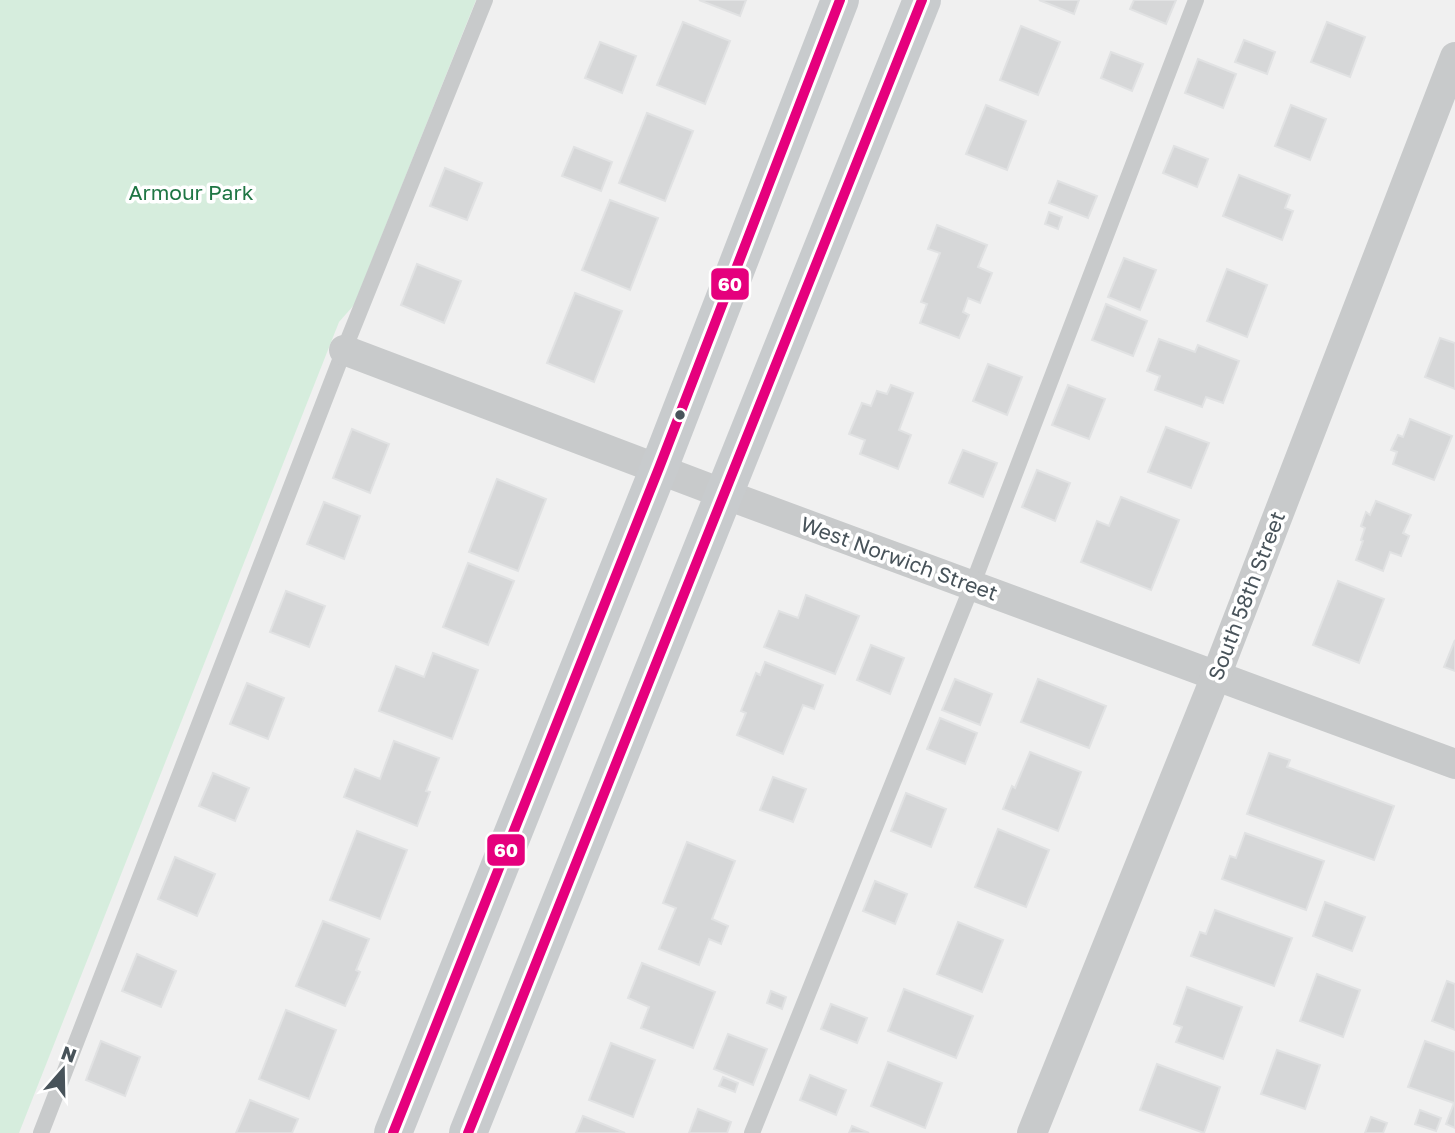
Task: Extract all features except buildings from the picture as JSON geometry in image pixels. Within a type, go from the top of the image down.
[{"type":"main road","points":[[393,1133],[659,468],[840,0]]},
{"type":"main road","points":[[468,1133],[915,10]]},
{"type":"street","name":"South 58th Street","points":[[1032,1133],[1216,676],[1455,57]]},
{"type":"street","name":"West Norwich Street","points":[[344,350],[724,494],[1455,764]]},
{"type":"lane","points":[[41,1133],[344,350],[485,0]]},
{"type":"lane","points":[[752,1133],[972,586],[1196,0]]},
{"type":"green space","name":"Armour Park","points":[[0,0],[476,0],[354,305],[339,322],[19,1133],[0,1133]]},
{"type":"transit line","name":"60","points":[[393,1133],[659,468],[840,0]]},
{"type":"transit line","name":"60","points":[[468,1133],[922,0]]}]
